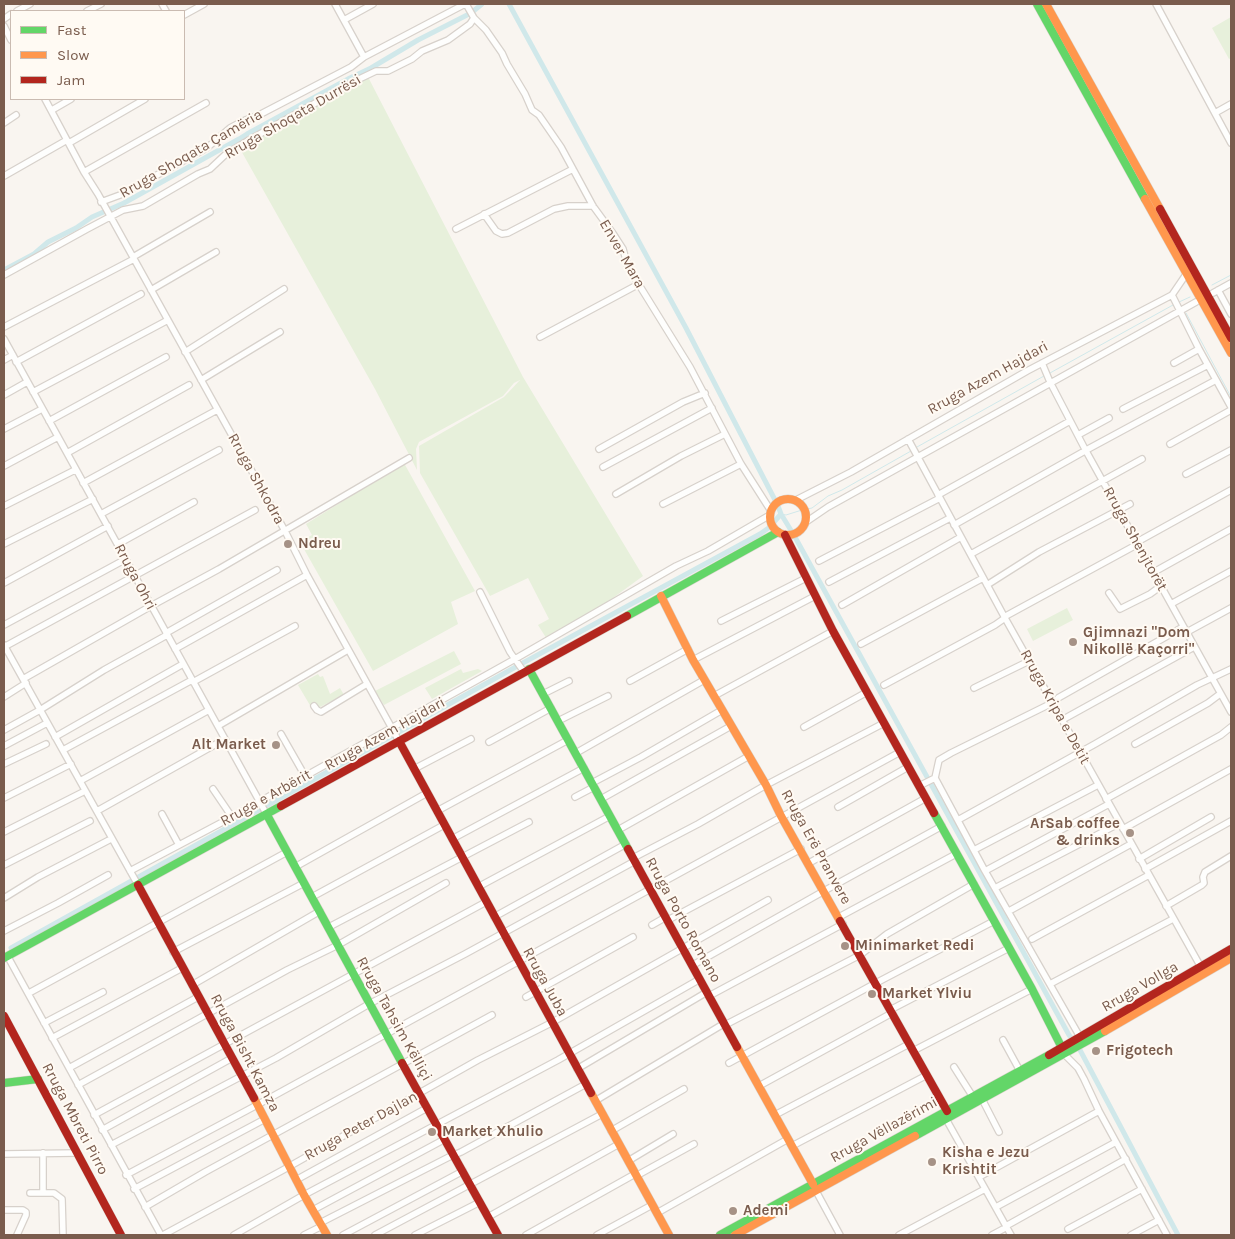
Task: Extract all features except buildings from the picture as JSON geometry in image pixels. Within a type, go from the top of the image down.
[{"type":"street","points":[[19,10],[30,4]]},
{"type":"street","points":[[89,10],[101,4]]},
{"type":"street","points":[[185,14],[204,4]]},
{"type":"street","points":[[335,4],[364,57]]},
{"type":"street","points":[[344,20],[373,4]]},
{"type":"street","name":"Enver Mara","points":[[466,4],[502,53],[532,110],[539,115],[555,139],[593,206],[623,249],[628,267],[705,393],[741,464],[770,513]]},
{"type":"street","name":"Rruga Shoqata Çamëria","points":[[103,204],[194,155],[230,128],[351,67],[364,57],[466,4]]},
{"type":"street","points":[[1037,4],[1231,353]]},
{"type":"street","points":[[1046,4],[1231,338]]},
{"type":"street","points":[[1156,4],[1231,143]]},
{"type":"street","name":"Rruga Shoqata Durrësi","points":[[4,275],[109,215],[128,208],[143,206],[210,169],[226,154],[249,140],[355,81],[376,71],[388,71],[412,59],[422,51],[448,40],[470,24],[473,15]]},
{"type":"street","points":[[4,26],[10,38]]},
{"type":"street","name":"Rruga Shkodra","points":[[46,100],[285,531],[307,575],[395,735]]},
{"type":"street","points":[[52,110],[69,100]]},
{"type":"street","points":[[4,176],[143,100]]},
{"type":"street","points":[[84,172],[206,103]]},
{"type":"street","points":[[1215,113],[1231,104]]},
{"type":"street","points":[[4,123],[16,116]]},
{"type":"street","points":[[456,229],[573,169]]},
{"type":"street","points":[[484,214],[496,231],[502,234],[554,209],[573,206],[593,206]]},
{"type":"street","points":[[4,327],[133,258],[210,212]]},
{"type":"street","points":[[151,290],[216,252]]},
{"type":"street","name":"Rruga Azem Hajdari","points":[[770,513],[774,505],[781,500],[788,498],[796,500],[1042,363],[1173,298],[1187,273]]},
{"type":"street","points":[[1231,283],[1216,292],[1231,314]]},
{"type":"street","points":[[540,337],[639,284]]},
{"type":"street","points":[[185,352],[284,289]]},
{"type":"street","points":[[16,362],[140,294]]},
{"type":"street","points":[[1170,444],[1231,408],[1173,298]]},
{"type":"street","name":"Rruga Azem Hajdari","points":[[6,958],[137,883],[266,814],[395,735],[483,696],[525,670],[781,533],[796,534],[806,522],[828,506],[915,452],[941,443],[1049,380],[1179,309],[1196,302]]},
{"type":"street","points":[[34,392],[168,320]]},
{"type":"street","points":[[201,380],[280,332]]},
{"type":"street","name":"Rruga Ohri","points":[[4,339],[266,814]]},
{"type":"street","points":[[1174,363],[1199,349]]},
{"type":"street","points":[[4,360],[13,356]]},
{"type":"street","points":[[49,421],[166,357]]},
{"type":"street","name":"Rruga Shenjtorët","points":[[1042,363],[1086,451],[1213,678],[1220,694],[1229,701],[1231,712]]},
{"type":"street","points":[[1123,409],[1208,365]]},
{"type":"street","points":[[954,525],[1216,380]]},
{"type":"street","points":[[4,395],[28,382]]},
{"type":"street","points":[[67,453],[189,385]]},
{"type":"street","points":[[599,449],[683,402],[705,393]]},
{"type":"street","points":[[603,468],[712,408]]},
{"type":"street","points":[[4,429],[42,409]]},
{"type":"street","points":[[83,483],[217,410]]},
{"type":"street","points":[[1078,434],[1109,418]]},
{"type":"street","points":[[819,561],[939,497],[1070,421]]},
{"type":"street","points":[[616,494],[681,456],[725,434]]},
{"type":"street","points":[[4,466],[58,437]]},
{"type":"street","name":"Rruga Kripa e Detit","points":[[908,439],[1004,618],[1202,970]]},
{"type":"street","points":[[102,514],[219,450]]},
{"type":"street","points":[[1186,474],[1231,450]]},
{"type":"street","points":[[4,696],[24,681],[151,606],[219,569],[409,458]]},
{"type":"street","points":[[971,554],[1142,459]]},
{"type":"street","points":[[663,504],[741,464]]},
{"type":"street","points":[[4,506],[76,470]]},
{"type":"street","points":[[884,685],[995,625],[1004,618],[1231,490]]},
{"type":"street","points":[[4,544],[92,499]]},
{"type":"street","points":[[796,500],[802,504],[806,511],[806,522]]},
{"type":"street","points":[[118,544],[194,502]]},
{"type":"street","points":[[988,585],[1039,552],[1130,504]]},
{"type":"street","points":[[137,883],[4,646],[134,574],[256,510]]},
{"type":"street","points":[[770,513],[771,523],[781,533],[908,767],[923,784],[926,798],[956,854],[1064,1050],[1078,1068],[1099,1111],[1167,1235]]},
{"type":"street","name":"Rruga e Arbërit","points":[[132,873],[179,845],[260,803],[305,776],[395,735],[516,659],[770,513]]},
{"type":"street","points":[[829,582],[950,518]]},
{"type":"street","points":[[4,583],[108,526]]},
{"type":"street","points":[[1154,572],[1231,529]]},
{"type":"street","points":[[842,605],[961,537]]},
{"type":"street","points":[[4,625],[126,559]]},
{"type":"street","points":[[4,730],[278,570]]},
{"type":"street","points":[[1171,604],[1231,571]]},
{"type":"street","points":[[175,649],[307,575]]},
{"type":"street","points":[[721,621],[806,578]]},
{"type":"street","points":[[861,644],[982,578]]},
{"type":"street","points":[[1110,593],[1120,609],[1150,594],[1161,586]]},
{"type":"street","points":[[480,592],[510,652],[525,670]]},
{"type":"street","name":"Rruga Erë Pranvere","points":[[661,596],[704,680],[766,785],[781,816],[876,983],[947,1115]]},
{"type":"street","points":[[693,660],[815,596]]},
{"type":"street","points":[[1080,1040],[934,778],[939,760],[1052,703],[1185,630],[1231,608]]},
{"type":"street","points":[[63,750],[294,626]]},
{"type":"street","points":[[714,696],[833,631]]},
{"type":"street","points":[[1062,720],[1194,647]]},
{"type":"street","points":[[630,681],[688,649]]},
{"type":"street","points":[[218,726],[348,650]]},
{"type":"street","points":[[974,688],[1029,661]]},
{"type":"street","points":[[55,737],[183,664]]},
{"type":"street","points":[[958,820],[1080,753],[1197,685],[1231,669]]},
{"type":"street","name":"Rruga Porto Romano","points":[[525,670],[551,708],[814,1188]]},
{"type":"street","points":[[576,753],[704,680]]},
{"type":"street","points":[[543,694],[569,681]]},
{"type":"street","points":[[314,706],[321,712],[367,684]]},
{"type":"street","points":[[804,727],[867,692]]},
{"type":"street","points":[[1135,744],[1208,703],[1220,694]]},
{"type":"street","points":[[558,721],[608,696]]},
{"type":"street","points":[[489,742],[551,708]]},
{"type":"street","points":[[80,781],[209,710]]},
{"type":"street","points":[[575,797],[722,710]]},
{"type":"street","points":[[4,746],[47,723]]},
{"type":"street","points":[[111,1145],[276,1058],[369,1004],[465,954],[502,932],[514,928],[766,785],[884,723]]},
{"type":"street","points":[[601,799],[731,726]]},
{"type":"street","points":[[985,871],[1222,735],[1231,728]]},
{"type":"street","points":[[281,734],[305,776]]},
{"type":"street","name":"Rruga Juba","points":[[395,735],[534,992],[669,1235]]},
{"type":"street","points":[[97,812],[225,739]]},
{"type":"street","points":[[414,769],[471,739]]},
{"type":"street","points":[[436,811],[568,740]]},
{"type":"street","points":[[4,764],[46,744]]},
{"type":"street","points":[[126,1175],[257,1106],[900,752]]},
{"type":"street","points":[[618,830],[749,756]]},
{"type":"street","points":[[4,798],[71,764]]},
{"type":"street","points":[[838,807],[908,767]]},
{"type":"street","points":[[452,839],[584,768]]},
{"type":"street","points":[[995,888],[1231,769]]},
{"type":"street","points":[[923,784],[934,778]]},
{"type":"street","points":[[974,850],[1098,785]]},
{"type":"street","points":[[213,789],[232,817]]},
{"type":"street","points":[[4,832],[85,791]]},
{"type":"street","points":[[296,867],[427,793]]},
{"type":"street","points":[[809,863],[926,798]]},
{"type":"street","points":[[162,814],[179,845]]},
{"type":"street","name":"Rruga Tahsim Këlliçi","points":[[266,814],[329,927],[385,1034],[480,1202],[495,1234]]},
{"type":"street","points":[[478,887],[610,816]]},
{"type":"street","points":[[1139,859],[1211,818]]},
{"type":"street","points":[[4,865],[90,821]]},
{"type":"street","points":[[1032,939],[1231,821]]},
{"type":"street","points":[[329,927],[462,859],[529,822]]},
{"type":"street","points":[[312,897],[444,825]]},
{"type":"street","points":[[693,966],[942,826]]},
{"type":"street","points":[[4,898],[38,877],[111,839]]},
{"type":"street","points":[[494,917],[626,844]]},
{"type":"street","points":[[1008,911],[1131,844]]},
{"type":"street","points":[[652,924],[667,919],[801,849]]},
{"type":"street","points":[[28,993],[287,852]]},
{"type":"street","points":[[577,1069],[841,921],[956,854]]},
{"type":"street","points":[[1166,906],[1202,885],[1205,872],[1231,856]]},
{"type":"street","points":[[4,931],[108,874]]},
{"type":"street","name":"Rruga Bisht Kamza","points":[[137,883],[327,1235]]},
{"type":"street","points":[[173,952],[304,883]]},
{"type":"street","points":[[78,1085],[338,945],[446,883]]},
{"type":"street","points":[[595,1101],[725,1024],[860,955],[893,930],[974,884]]},
{"type":"street","name":"Rruga Peter Dajlan","points":[[162,1235],[478,1060],[552,1023],[768,900]]},
{"type":"street","points":[[94,1115],[486,902]]},
{"type":"street","points":[[192,985],[320,911]]},
{"type":"street","points":[[1050,984],[1173,919]]},
{"type":"street","points":[[728,1063],[994,921]]},
{"type":"street","points":[[526,997],[633,937]]},
{"type":"street","points":[[759,1086],[891,1011],[1009,948]]},
{"type":"street","points":[[4,949],[6,958],[28,993],[126,1175],[162,1235]]},
{"type":"street","name":"Rruga Vollga","points":[[1064,1050],[1202,970],[1231,949]]},
{"type":"street","name":"Rruga Vollga","points":[[1202,970],[1231,958]]},
{"type":"street","points":[[52,1038],[182,968]]},
{"type":"street","points":[[234,1235],[304,1195],[569,1054],[700,979]]},
{"type":"street","points":[[775,1115],[1032,989]]},
{"type":"street","points":[[44,1023],[103,992]]},
{"type":"street","points":[[69,1068],[198,997]]},
{"type":"street","name":"Rruga Mbreti Pirro","points":[[4,1016],[121,1235]]},
{"type":"street","points":[[144,1207],[492,1016]]},
{"type":"street","points":[[1003,1040],[1020,1071]]},
{"type":"street","name":"Rruga Vëllazërimi","points":[[947,1115],[973,1097],[1020,1071],[1064,1050]]},
{"type":"street","name":"Rruga Vëllazërimi","points":[[735,1235],[814,1188],[947,1115],[982,1099],[1064,1050]]},
{"type":"street","points":[[102,1130],[232,1058]]},
{"type":"street","points":[[954,1067],[973,1097]]},
{"type":"street","points":[[657,1214],[790,1142],[926,1074]]},
{"type":"street","points":[[4,1083],[38,1079]]},
{"type":"street","points":[[304,1235],[321,1224],[586,1084]]},
{"type":"street","points":[[611,1130],[684,1089]]},
{"type":"street","points":[[982,1099],[999,1132]]},
{"type":"street","points":[[296,1180],[427,1108]]},
{"type":"street","points":[[979,1177],[1099,1111]]},
{"type":"street","points":[[375,1235],[602,1114]]},
{"type":"street","points":[[947,1115],[1011,1235]]},
{"type":"street","points":[[134,1189],[265,1119]]},
{"type":"street","points":[[628,1161],[673,1134]]},
{"type":"street","points":[[313,1210],[445,1138]]},
{"type":"street","points":[[996,1207],[1116,1142]]},
{"type":"street","points":[[488,1217],[618,1144]]},
{"type":"street","points":[[526,1235],[694,1144]]},
{"type":"street","points":[[43,1153],[43,1192]]},
{"type":"street","points":[[4,1154],[77,1153]]},
{"type":"street","points":[[992,1235],[1126,1159]]},
{"type":"street","points":[[343,1235],[463,1171]]},
{"type":"street","points":[[814,1188],[839,1233],[831,1235]]},
{"type":"street","name":"Rruga Vëllazërimi","points":[[720,1235],[814,1188]]},
{"type":"street","points":[[899,1235],[985,1189]]},
{"type":"street","points":[[1068,1229],[1142,1189]]},
{"type":"street","points":[[30,1193],[54,1193],[62,1199],[63,1235]]},
{"type":"street","points":[[415,1235],[480,1202]]},
{"type":"street","points":[[597,1235],[652,1205]]},
{"type":"street","points":[[4,1210],[23,1210],[26,1212],[17,1235]]},
{"type":"street","points":[[1132,1235],[1159,1220]]},
{"type":"green space","points":[[1231,17],[1231,58],[1229,59],[1212,28]]},
{"type":"green space","points":[[367,75],[523,377],[643,576],[550,644],[538,625],[549,619],[528,578],[490,596],[420,473],[419,446],[504,397],[520,380],[514,383],[503,396],[419,442],[416,449],[417,470],[375,389],[239,147]]},
{"type":"green space","points":[[404,463],[475,591],[451,602],[458,624],[373,671],[300,542],[312,535],[306,524]]},
{"type":"green space","points":[[1067,608],[1073,620],[1033,641],[1027,629]]},
{"type":"green space","points":[[454,651],[461,664],[384,705],[375,691]]},
{"type":"green space","points":[[461,669],[463,673],[478,669],[482,671],[432,699],[425,688]]},
{"type":"green space","points":[[318,674],[320,677],[323,676],[330,694],[340,688],[344,695],[314,708],[311,707],[298,685]]},
{"type":"waterway","points":[[4,270],[34,254],[48,242],[76,228],[92,217],[124,203],[247,134],[371,68],[418,40],[471,13],[482,4]]},
{"type":"waterway","points":[[509,4],[686,328],[775,500]]},
{"type":"waterway","points":[[1212,285],[1231,275]]},
{"type":"waterway","points":[[1179,302],[1190,297]]},
{"type":"waterway","points":[[1050,373],[1173,305]]},
{"type":"waterway","points":[[1186,313],[1231,397]]},
{"type":"waterway","points":[[917,447],[1044,376]]},
{"type":"waterway","points":[[807,509],[812,508],[828,496],[911,451]]},
{"type":"waterway","points":[[778,506],[792,532]]},
{"type":"waterway","points":[[781,514],[786,515],[802,510]]},
{"type":"waterway","points":[[774,522],[781,514]]},
{"type":"waterway","points":[[11,948],[770,527]]},
{"type":"waterway","points":[[795,537],[1069,1035],[1080,1050],[1178,1235]]},
{"type":"traffic: fast","points":[[1037,4],[1145,199]]},
{"type":"traffic: fast","points":[[627,616],[778,532]]},
{"type":"traffic: fast","points":[[529,669],[628,849]]},
{"type":"traffic: fast","points":[[4,958],[281,806]]},
{"type":"traffic: fast","points":[[934,813],[1032,989],[1062,1048]]},
{"type":"traffic: fast","points":[[267,815],[402,1063]]},
{"type":"traffic: fast","points":[[915,1136],[1105,1031]]},
{"type":"traffic: fast","points":[[720,1235],[1049,1055]]},
{"type":"traffic: fast","points":[[4,1083],[38,1079]]},
{"type":"traffic: slow","points":[[1046,4],[1160,209]]},
{"type":"traffic: slow","points":[[1145,199],[1231,353]]},
{"type":"traffic: slow","points":[[788,499],[795,500],[801,504],[805,510],[806,517],[805,524],[801,530],[795,534],[788,535],[781,534],[775,530],[771,524],[770,517],[771,510],[775,504],[781,500],[788,499]]},
{"type":"traffic: slow","points":[[661,596],[693,660],[766,785],[781,816],[840,921]]},
{"type":"traffic: slow","points":[[1105,1031],[1231,958]]},
{"type":"traffic: slow","points":[[737,1047],[813,1184]]},
{"type":"traffic: slow","points":[[591,1093],[669,1235]]},
{"type":"traffic: slow","points":[[254,1098],[327,1235]]},
{"type":"traffic: slow","points":[[735,1235],[915,1136]]},
{"type":"traffic: jam","points":[[1160,209],[1231,338]]},
{"type":"traffic: jam","points":[[785,535],[833,631],[934,813]]},
{"type":"traffic: jam","points":[[281,806],[627,616]]},
{"type":"traffic: jam","points":[[399,741],[591,1093]]},
{"type":"traffic: jam","points":[[628,849],[737,1047]]},
{"type":"traffic: jam","points":[[138,885],[254,1098]]},
{"type":"traffic: jam","points":[[840,921],[947,1111]]},
{"type":"traffic: jam","points":[[1049,1055],[1231,949]]},
{"type":"traffic: jam","points":[[4,1016],[121,1235]]},
{"type":"traffic: jam","points":[[402,1063],[498,1235]]},
{"type":"place","name":"Ndreu","points":[[288,544]]},
{"type":"place","name":"Gjimnazi \"Dom Nikollë Kaçorri\"","points":[[1073,642]]},
{"type":"place","name":"Alt Market","points":[[276,745]]},
{"type":"place","name":"ArSab coffee & drinks","points":[[1130,833]]},
{"type":"place","name":"Minimarket Redi","points":[[845,946]]},
{"type":"place","name":"Market Ylviu","points":[[872,994]]},
{"type":"place","name":"Frigotech","points":[[1096,1051]]},
{"type":"place","name":"Market Xhulio","points":[[432,1132]]},
{"type":"place","name":"Kisha e Jezu Krishtit","points":[[932,1162]]},
{"type":"place","name":"Ademi","points":[[733,1211]]}]
